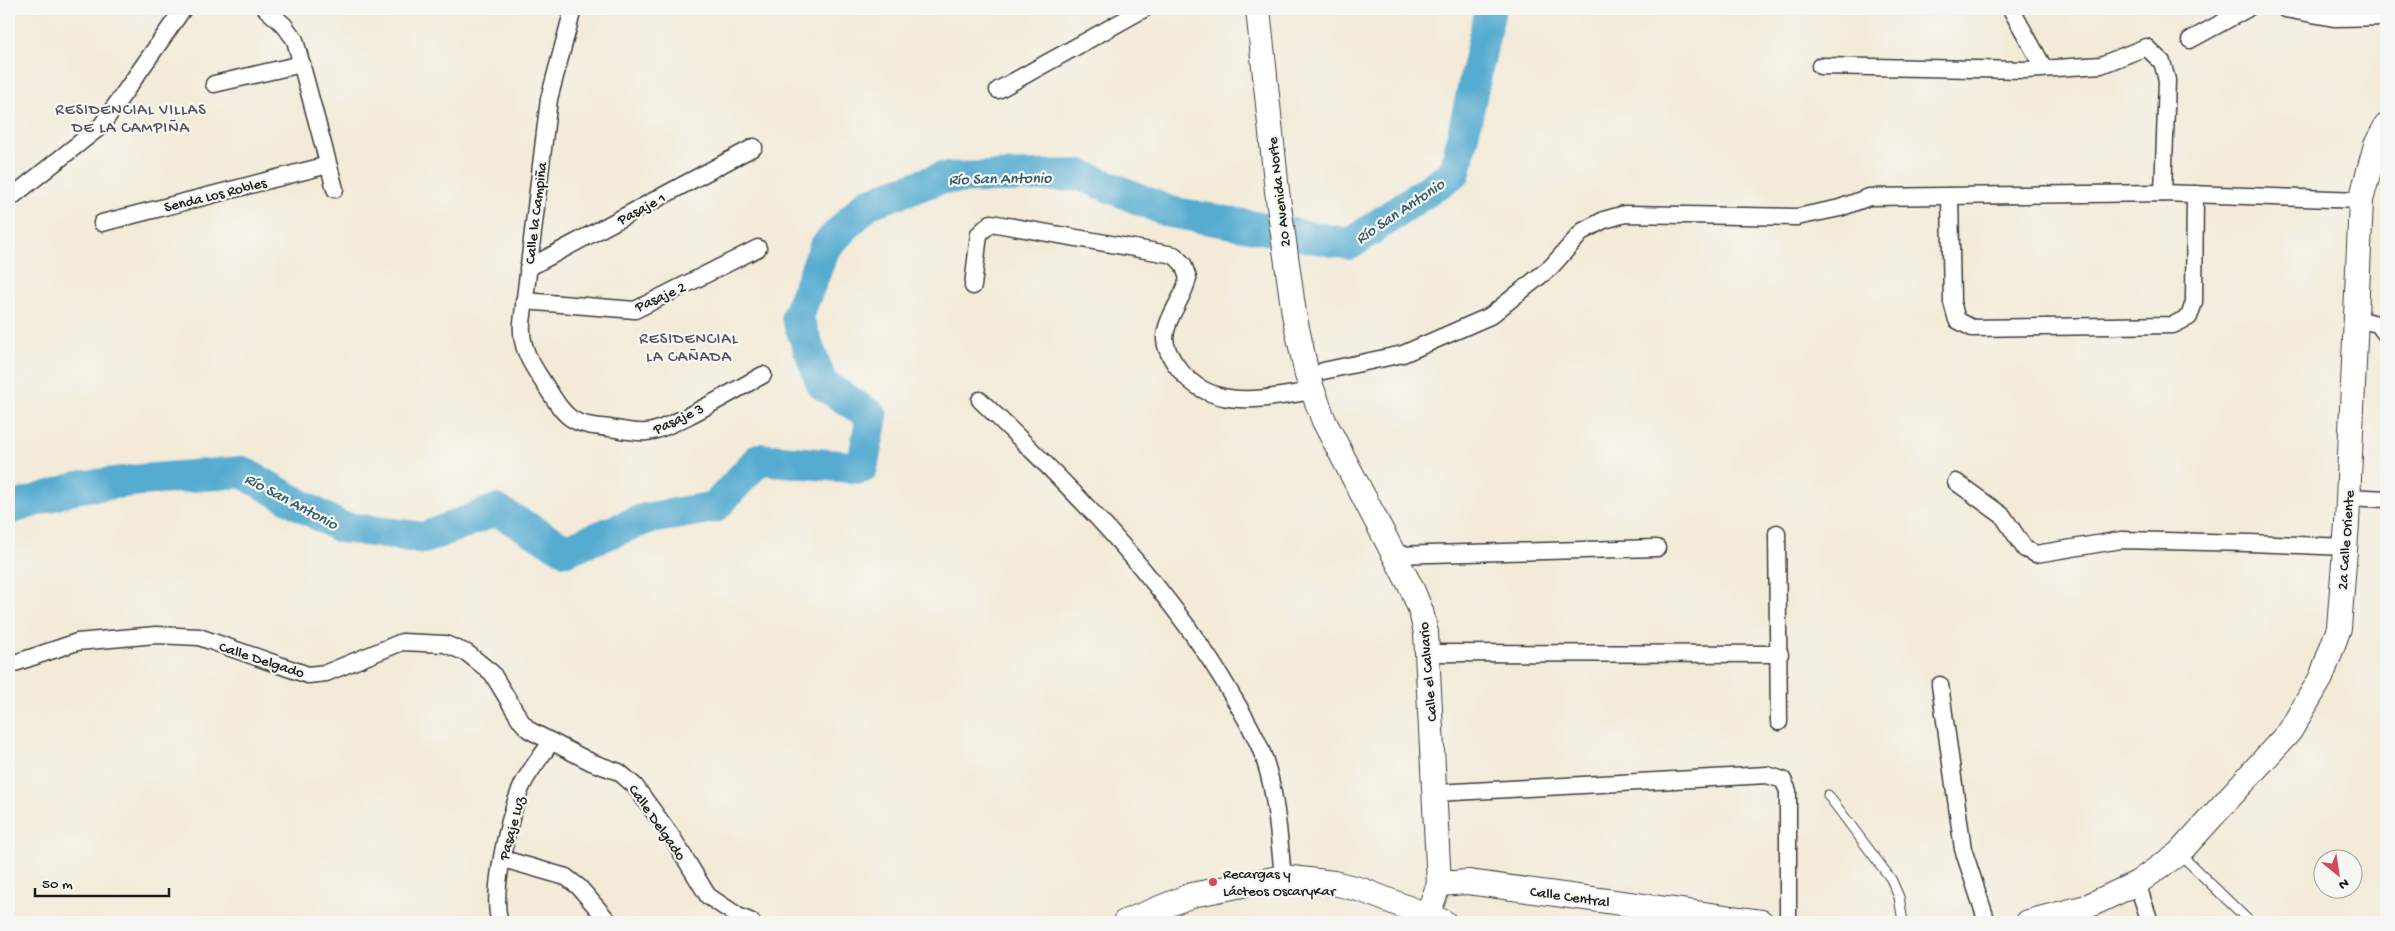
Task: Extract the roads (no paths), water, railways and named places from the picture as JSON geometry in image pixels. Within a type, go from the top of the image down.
[{"type":"street","points":[[9,198],[102,126],[183,9]]},
{"type":"street","points":[[266,9],[292,35],[302,64],[335,189]]},
{"type":"street","name":"Calle la Campiña","points":[[561,410],[523,347],[521,337],[549,100],[573,9]]},
{"type":"street","points":[[998,90],[1144,9]]},
{"type":"street","name":"20 Avenida Norte","points":[[1258,9],[1277,191],[1294,314],[1315,379]]},
{"type":"street","points":[[2011,9],[2044,68]]},
{"type":"street","points":[[2190,40],[2248,9]]},
{"type":"street","points":[[2285,9],[2334,18],[2386,17]]},
{"type":"street","points":[[1820,66],[2044,68],[2101,65],[2146,47],[2162,62],[2167,80],[2163,193]]},
{"type":"street","points":[[214,84],[302,64]]},
{"type":"street","name":"2a Calle Oriente","points":[[2137,883],[2179,853],[2290,731],[2321,678],[2339,628],[2346,548],[2361,200],[2376,145],[2386,126]]},
{"type":"street","name":"Pasaje 1","points":[[528,268],[754,147]]},
{"type":"street","name":"Senda Los Robles","points":[[102,223],[328,165]]},
{"type":"street","points":[[973,286],[978,234],[991,223],[1174,255],[1183,264],[1188,278],[1167,329],[1165,340],[1172,359],[1185,376],[1204,391],[1230,400],[1261,399],[1315,379],[1403,354],[1490,316],[1551,267],[1582,231],[1604,220],[1625,214],[1797,217],[1840,208],[1869,197],[2163,193],[2361,200]]},
{"type":"street","points":[[1950,196],[1952,302],[1958,320],[1972,328],[2173,325],[2190,317],[2194,302],[2195,194]]},
{"type":"street","name":"Pasaje 2","points":[[524,301],[635,310],[758,248]]},
{"type":"street","points":[[2355,319],[2378,324],[2386,335]]},
{"type":"street","name":"Pasaje 3","points":[[561,410],[581,425],[647,432],[656,431],[763,375]]},
{"type":"street","name":"Calle el Calvario","points":[[1315,379],[1324,421],[1421,611],[1428,652],[1436,793],[1439,884],[1432,920]]},
{"type":"street","points":[[980,400],[1088,506],[1188,627],[1238,704],[1265,761],[1277,818],[1283,877]]},
{"type":"street","points":[[1956,482],[2003,516],[2025,549],[2036,554],[2121,540],[2249,543],[2346,548]]},
{"type":"street","points":[[2348,498],[2386,499]]},
{"type":"street","points":[[1777,533],[1780,654],[1779,722]]},
{"type":"street","points":[[1393,554],[1657,548]]},
{"type":"street","name":"Calle Delgado","points":[[9,665],[77,642],[156,635],[199,637],[308,675],[326,673],[402,642],[445,644],[467,653],[492,673],[521,721],[529,730],[591,762],[619,772],[634,786],[672,837],[708,896],[752,922]]},
{"type":"street","points":[[1428,652],[1780,654]]},
{"type":"street","points":[[1940,685],[1963,848],[1987,922]]},
{"type":"street","name":"Pasaje Luz","points":[[500,922],[497,907],[498,874],[511,819],[523,784],[552,742]]},
{"type":"street","points":[[1436,793],[1767,775],[1783,780],[1788,791],[1788,922]]},
{"type":"street","points":[[503,859],[566,877],[579,887],[609,922]]},
{"type":"street","points":[[1125,922],[1192,895],[1283,877],[1334,883],[1362,890],[1432,920]]},
{"type":"street","name":"Calle Central","points":[[1439,884],[1468,882],[1761,922]]},
{"type":"street","points":[[2028,922],[2086,908],[2137,883],[2150,922]]},
{"type":"lane","points":[[1828,795],[1891,879],[1899,897],[1903,922]]},
{"type":"lane","points":[[2179,853],[2250,922]]},
{"type":"waterway","name":"Río San Antonio","points":[[9,509],[79,487],[242,472],[340,527],[424,538],[496,510],[566,550],[645,519],[715,507],[759,459],[862,468],[872,416],[822,384],[797,317],[825,247],[867,204],[941,178],[1081,175],[1170,212],[1350,244],[1455,172],[1490,9]]},
{"type":"place","name":"Recargas y Lácteos OscaryKar","points":[[1213,882]]},
{"type":"district","name":"RESIDENCIAL VILLAS DE LA CAMPIÑA","points":[[131,117]]},
{"type":"district","name":"RESIDENCIAL LA CAÑADA","points":[[689,346]]}]
